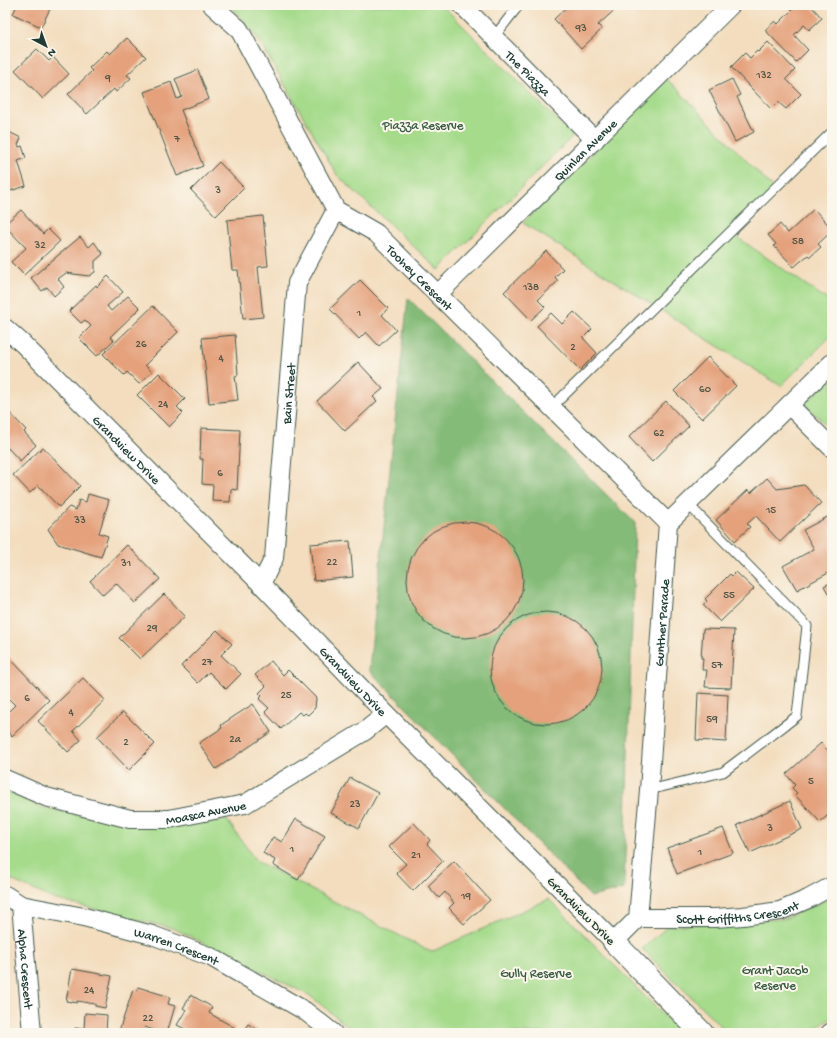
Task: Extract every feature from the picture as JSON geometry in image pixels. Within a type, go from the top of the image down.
[{"type":"street","points":[[212,5],[239,29],[336,210]]},
{"type":"street","name":"The Piazza","points":[[462,5],[595,140]]},
{"type":"street","name":"Quinlan Avenue","points":[[438,294],[731,5]]},
{"type":"street","name":"Toohey Crescent","points":[[336,210],[376,233],[668,523]]},
{"type":"street","name":"Bain Street","points":[[260,584],[274,558],[298,283],[336,210]]},
{"type":"street","name":"Grandview Drive","points":[[5,328],[260,584],[386,714],[614,942],[702,1033]]},
{"type":"street","points":[[668,523],[832,362]]},
{"type":"street","points":[[789,405],[832,448]]},
{"type":"street","name":"Gunther Parade","points":[[638,918],[649,790],[668,523]]},
{"type":"street","name":"Moasca Avenue","points":[[5,779],[46,797],[130,819],[168,819],[245,804],[365,731],[386,714]]},
{"type":"street","name":"Scott Griffiths Crescent","points":[[638,918],[715,918],[780,911],[808,899],[832,886]]},
{"type":"street","name":"Warren Crescent","points":[[5,896],[21,905],[84,917],[144,933],[211,957],[304,1011],[332,1033]]},
{"type":"street","name":"Alpha Crescent","points":[[21,905],[32,1033]]},
{"type":"street","points":[[614,942],[638,918]]},
{"type":"lane","points":[[494,37],[519,5]]},
{"type":"lane","points":[[552,407],[832,132]]},
{"type":"lane","points":[[649,790],[723,772],[797,716],[807,626],[688,504]]},
{"type":"green space","name":"Piazza Reserve","points":[[230,5],[442,5],[573,136],[439,270],[337,175],[257,37]]},
{"type":"green space","points":[[667,79],[777,192],[734,235],[832,303],[832,335],[781,386],[523,223]]},
{"type":"green space","points":[[408,298],[635,523],[624,889],[591,897],[369,670]]},
{"type":"green space","points":[[832,378],[832,430],[804,404]]},
{"type":"green space","name":"Gully Reserve","points":[[5,790],[46,809],[148,826],[227,820],[256,861],[431,952],[549,899],[681,1033],[356,1033],[309,995],[175,929],[53,899],[5,877]]},
{"type":"green space","name":"Grant Jacob Reserve","points":[[832,897],[832,1018],[806,1033],[728,1033],[642,949],[668,926],[784,919]]},
{"type":"building","points":[[17,5],[52,5],[41,27],[13,14]]},
{"type":"building","points":[[569,5],[620,5],[598,25],[602,29],[581,49],[554,19]]},
{"type":"building","points":[[797,5],[810,5],[822,18],[809,30],[804,25],[794,35],[808,50],[796,62],[765,30],[775,21],[778,24]]},
{"type":"building","points":[[127,38],[146,57],[127,75],[131,78],[116,92],[114,89],[87,114],[68,94],[92,71],[89,68],[107,51],[110,54]]},
{"type":"building","points":[[768,42],[795,70],[786,79],[801,94],[786,109],[778,102],[771,109],[731,67],[745,53],[750,58]]},
{"type":"building","points":[[37,49],[49,61],[53,57],[69,74],[43,99],[15,70]]},
{"type":"building","points":[[198,70],[209,99],[181,110],[203,166],[177,176],[144,92],[171,82],[177,99],[182,97],[175,79]]},
{"type":"building","points":[[732,79],[740,95],[737,97],[754,132],[735,142],[709,90]]},
{"type":"building","points":[[7,131],[21,138],[18,145],[19,147],[22,146],[26,158],[18,161],[26,186],[7,192],[5,186],[5,133],[6,134]]},
{"type":"building","points":[[219,162],[244,188],[216,216],[191,190]]},
{"type":"building","points":[[814,209],[832,229],[832,231],[818,244],[821,247],[810,257],[808,255],[794,267],[774,246],[776,244],[768,235],[780,224],[788,233]]},
{"type":"building","points":[[21,210],[43,234],[48,229],[60,241],[24,275],[11,262],[26,248],[5,226],[5,224]]},
{"type":"building","points":[[263,216],[268,266],[258,267],[263,317],[243,319],[238,270],[232,270],[227,220]]},
{"type":"building","points":[[80,237],[89,247],[94,242],[103,254],[95,261],[95,272],[89,276],[66,273],[58,279],[64,287],[54,296],[47,287],[42,291],[31,278]]},
{"type":"building","points":[[546,251],[563,269],[555,277],[558,281],[538,300],[545,307],[531,320],[504,292]]},
{"type":"building","points":[[108,276],[123,292],[107,306],[111,311],[128,296],[140,308],[110,337],[114,340],[97,356],[79,338],[91,326],[85,320],[81,323],[69,311],[96,285],[97,287]]},
{"type":"building","points":[[360,280],[388,308],[382,315],[396,330],[379,346],[366,332],[359,339],[330,309]]},
{"type":"building","points":[[153,306],[178,332],[145,365],[152,372],[139,384],[127,372],[124,375],[103,354]]},
{"type":"building","points":[[574,312],[592,329],[583,338],[597,353],[580,370],[537,326],[551,313],[562,324]]},
{"type":"building","points":[[235,335],[238,375],[235,376],[238,400],[209,403],[202,338]]},
{"type":"building","points":[[708,357],[736,386],[702,419],[674,391]]},
{"type":"building","points":[[358,362],[383,389],[373,397],[377,401],[345,431],[317,401]]},
{"type":"building","points":[[159,373],[185,399],[177,407],[183,413],[169,427],[137,395]]},
{"type":"building","points":[[666,401],[689,426],[652,462],[629,437]]},
{"type":"building","points":[[5,408],[26,430],[24,432],[36,445],[20,461],[8,448],[5,451]]},
{"type":"building","points":[[201,428],[240,430],[237,490],[231,489],[230,502],[212,501],[213,485],[202,484],[203,459],[200,459]]},
{"type":"building","points":[[43,447],[80,486],[59,507],[38,485],[30,493],[13,475]]},
{"type":"building","points":[[767,478],[777,489],[804,485],[821,503],[780,542],[756,516],[747,524],[750,527],[735,541],[716,520],[748,490],[751,493]]},
{"type":"building","points":[[88,494],[109,500],[99,533],[108,536],[101,557],[58,544],[48,529],[69,507],[76,510],[79,500],[86,502]]},
{"type":"building","points":[[831,515],[832,571],[797,590],[783,566],[814,549],[803,530]]},
{"type":"building","points":[[465,522],[487,526],[506,539],[519,558],[523,580],[519,602],[506,621],[487,634],[465,638],[443,634],[424,621],[411,602],[407,580],[411,558],[424,539],[443,526]]},
{"type":"building","points":[[350,541],[353,577],[314,581],[310,544]]},
{"type":"building","points":[[127,545],[160,579],[135,603],[116,583],[103,595],[90,581]]},
{"type":"building","points":[[736,572],[754,589],[720,622],[703,605],[707,601],[705,599],[730,574],[732,576]]},
{"type":"building","points":[[832,582],[832,600],[824,586]]},
{"type":"building","points":[[164,594],[185,616],[140,659],[119,638]]},
{"type":"building","points":[[546,612],[567,616],[586,628],[598,647],[602,668],[598,689],[586,708],[567,720],[546,724],[525,720],[506,708],[494,689],[490,668],[494,647],[506,628],[525,616]]},
{"type":"building","points":[[703,629],[734,630],[731,688],[705,687],[707,670],[702,670],[703,658],[701,658]]},
{"type":"building","points":[[217,630],[232,644],[221,655],[241,674],[226,689],[209,672],[198,683],[181,666]]},
{"type":"building","points":[[9,657],[49,700],[12,736],[5,728],[5,715],[15,705],[5,695],[5,661]]},
{"type":"building","points":[[271,661],[283,675],[288,670],[316,698],[315,708],[308,715],[305,713],[303,715],[299,712],[281,729],[265,712],[269,708],[259,699],[262,696],[259,693],[266,686],[255,675]]},
{"type":"building","points":[[83,678],[105,700],[73,731],[81,740],[68,752],[38,721]]},
{"type":"building","points":[[698,693],[728,695],[726,742],[696,740]]},
{"type":"building","points":[[253,704],[271,732],[216,769],[199,743],[222,728],[221,725]]},
{"type":"building","points":[[123,712],[155,744],[129,770],[97,737]]},
{"type":"building","points":[[821,743],[832,755],[832,812],[820,822],[795,795],[797,793],[792,788],[795,785],[786,774]]},
{"type":"building","points":[[350,778],[378,793],[359,828],[331,813]]},
{"type":"building","points":[[790,801],[802,829],[750,853],[737,825]]},
{"type":"building","points":[[296,819],[325,836],[298,880],[273,865],[275,860],[263,853],[273,837],[282,842]]},
{"type":"building","points":[[414,823],[430,840],[427,844],[443,861],[413,891],[396,873],[406,864],[389,847]]},
{"type":"building","points":[[723,828],[733,853],[677,874],[667,848]]},
{"type":"building","points":[[454,861],[490,900],[464,924],[449,908],[454,903],[445,892],[439,898],[428,886]]},
{"type":"building","points":[[72,969],[112,976],[105,1008],[95,1006],[95,1004],[66,1001]]},
{"type":"building","points":[[138,987],[170,997],[168,1004],[175,1006],[167,1033],[162,1033],[145,1027],[143,1033],[125,1033],[119,1031],[133,990],[137,991]]},
{"type":"building","points":[[191,995],[212,1007],[209,1013],[235,1028],[233,1033],[183,1033],[185,1029],[177,1025],[186,1010],[183,1008]]},
{"type":"building","points":[[85,1013],[107,1015],[106,1033],[74,1033],[75,1028],[84,1029]]},
{"type":"building","points":[[248,1024],[263,1033],[242,1033]]}]
